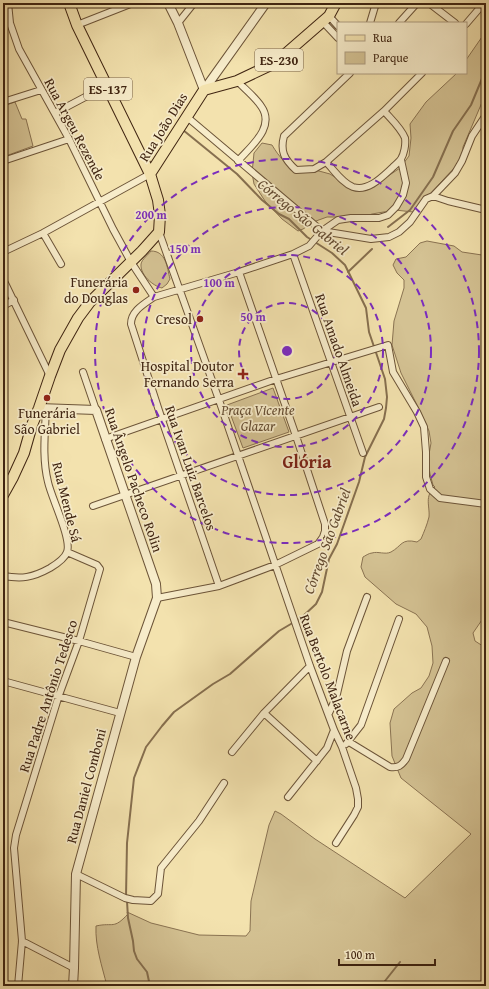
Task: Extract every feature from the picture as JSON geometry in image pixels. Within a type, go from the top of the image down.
[{"type":"main road","name":"ES-137","points":[[69,3],[77,25],[150,174],[158,200],[160,214],[159,232]]},
{"type":"main road","name":"ES-230","points":[[202,92],[237,81],[275,63],[326,19],[336,3]]},
{"type":"main road","name":"Rua João Dias","points":[[150,174],[202,92]]},
{"type":"main road","points":[[3,495],[24,453],[32,425],[43,409],[50,376],[60,350],[78,318],[90,302],[159,232]]},
{"type":"street","name":"Rua Argeu Rezende","points":[[8,3],[10,24],[19,49],[69,139],[131,262],[154,297]]},
{"type":"street","points":[[77,25],[133,3]]},
{"type":"street","points":[[168,3],[178,22],[202,92]]},
{"type":"street","points":[[178,22],[194,3]]},
{"type":"street","name":"Rua João Dias","points":[[202,92],[266,3]]},
{"type":"street","points":[[370,22],[376,3]]},
{"type":"street","points":[[400,22],[416,3]]},
{"type":"street","points":[[429,3],[453,22]]},
{"type":"street","points":[[467,23],[484,3]]},
{"type":"street","points":[[326,19],[337,25]]},
{"type":"street","points":[[326,19],[337,36]]},
{"type":"street","points":[[349,74],[284,136],[282,153],[287,162],[296,170],[314,169],[326,162],[384,112],[421,74]]},
{"type":"street","points":[[237,81],[261,106],[265,113],[266,121],[264,130],[238,161]]},
{"type":"street","points":[[55,113],[106,86]]},
{"type":"street","points":[[3,102],[41,90]]},
{"type":"street","points":[[322,231],[338,220],[351,218],[379,218],[388,215],[396,207],[403,195],[406,183],[401,160],[405,146],[405,138],[400,129],[384,112]]},
{"type":"street","points":[[187,117],[322,231],[371,239],[389,237],[399,232],[410,222],[426,199],[433,196],[459,166],[472,136],[486,115]]},
{"type":"street","points":[[3,161],[69,139]]},
{"type":"street","points":[[326,162],[344,181],[352,187],[360,188],[369,186],[380,179],[401,160]]},
{"type":"street","points":[[3,252],[43,233],[150,174]]},
{"type":"street","points":[[433,196],[486,210]]},
{"type":"street","name":"Rua Ivan Luiz Barcelos","points":[[219,586],[162,420],[131,324],[131,318],[141,306],[154,297],[239,272],[293,254],[311,245],[322,231]]},
{"type":"street","name":"Rua Bertolo Malacarne","points":[[159,232],[178,289],[219,400],[310,666],[342,747],[356,788],[358,807],[336,843]]},
{"type":"street","points":[[43,233],[61,264]]},
{"type":"street","name":"Rua Amado Almeida","points":[[293,254],[363,453]]},
{"type":"street","points":[[156,598],[219,586],[275,565],[318,544],[325,531],[325,524],[296,436],[239,272]]},
{"type":"street","points":[[3,279],[50,376]]},
{"type":"street","points":[[3,306],[14,300]]},
{"type":"street","points":[[105,439],[276,379],[388,345],[393,372],[417,412],[424,427],[426,477],[430,489],[440,498],[486,504]]},
{"type":"street","name":"Rua Ângelo Pacheco Rolin","points":[[83,372],[156,584],[156,598]]},
{"type":"street","points":[[93,506],[379,407]]},
{"type":"street","points":[[43,409],[96,410]]},
{"type":"street","name":"Rua Mende Sá","points":[[3,576],[18,578],[39,574],[56,565],[67,552],[68,544],[64,529],[48,482],[44,456],[43,409]]},
{"type":"street","name":"Rua Padre Antônio Tedesco","points":[[18,986],[22,941],[14,848],[18,828],[100,569],[97,565],[67,552]]},
{"type":"street","points":[[329,713],[336,698],[347,652],[367,597]]},
{"type":"street","name":"Rua Daniel Comboni","points":[[73,986],[76,874],[136,657],[156,598]]},
{"type":"street","points":[[342,747],[349,742],[362,725],[399,619]]},
{"type":"street","points":[[3,622],[136,657]]},
{"type":"street","points":[[349,742],[390,767],[396,768],[401,766],[406,759],[446,661]]},
{"type":"street","points":[[232,752],[264,713],[310,666]]},
{"type":"street","points":[[3,688],[4,681],[120,713]]},
{"type":"street","points":[[264,713],[317,761]]},
{"type":"street","points":[[288,797],[327,748],[334,730]]},
{"type":"street","points":[[76,874],[125,898],[151,901],[158,894],[161,868],[199,821],[224,784]]},
{"type":"street","points":[[22,941],[74,968]]},
{"type":"green space","points":[[486,26],[486,93],[463,147],[463,154],[457,165],[413,212],[395,210],[363,217],[327,217],[298,231],[282,219],[265,201],[254,184],[252,173],[254,153],[262,143],[272,145],[283,160],[297,172],[308,170],[319,171],[330,174],[344,183],[354,185],[365,185],[379,182],[400,168],[409,156],[411,138],[410,124],[426,102],[456,74],[467,74],[467,59],[484,34]]},
{"type":"green space","points":[[15,102],[22,119],[26,119],[33,146],[3,157],[3,106]]},
{"type":"green space","points":[[427,241],[454,246],[462,252],[482,255],[486,259],[486,614],[473,633],[475,641],[486,648],[486,986],[107,986],[98,948],[96,926],[116,924],[128,914],[127,912],[151,923],[199,935],[246,936],[250,931],[251,901],[269,825],[275,811],[405,898],[471,834],[401,778],[392,756],[390,723],[394,709],[412,693],[421,688],[429,676],[433,663],[432,646],[427,627],[416,614],[396,604],[365,577],[361,567],[363,557],[368,554],[389,553],[395,550],[402,543],[408,541],[417,542],[421,539],[429,517],[428,501],[432,490],[435,487],[430,474],[428,460],[431,443],[429,431],[401,373],[392,345],[394,321],[404,288],[404,280],[397,273],[393,265],[396,259],[406,257],[420,243]]},
{"type":"green space","points":[[151,251],[160,254],[167,265],[170,279],[162,288],[158,287],[148,279],[141,268],[143,260]]},
{"type":"green space","name":"Praça Vicente Glazar","points":[[273,388],[289,432],[243,448],[227,405]]},
{"type":"waterway","points":[[388,227],[410,210],[433,177],[453,131],[471,105],[486,69]]},
{"type":"waterway","name":"Córrego São Gabriel","points":[[126,896],[127,843],[134,778],[146,747],[174,712],[213,684],[230,674],[279,631],[301,618],[316,604],[322,592],[329,559],[337,544],[359,482],[365,457],[384,419],[387,397],[385,379],[369,332],[366,308],[345,265],[332,253],[307,237],[289,219],[279,214],[262,200],[237,174],[183,130]]},
{"type":"waterway","points":[[348,272],[372,249]]},
{"type":"waterway","name":"Córrego São Gabriel","points":[[127,901],[128,918],[134,951],[137,959],[147,972],[150,986]]},
{"type":"waterway","points":[[381,986],[400,962]]},
{"type":"place","name":"Funerária do Douglas","points":[[136,290]]},
{"type":"place","name":"Cresol","points":[[200,319]]},
{"type":"place","name":"Hospital Doutor Fernando Serra","points":[[243,374]]},
{"type":"place","name":"Funerária São Gabriel","points":[[47,398]]},
{"type":"district","name":"Glória","points":[[307,462]]}]
